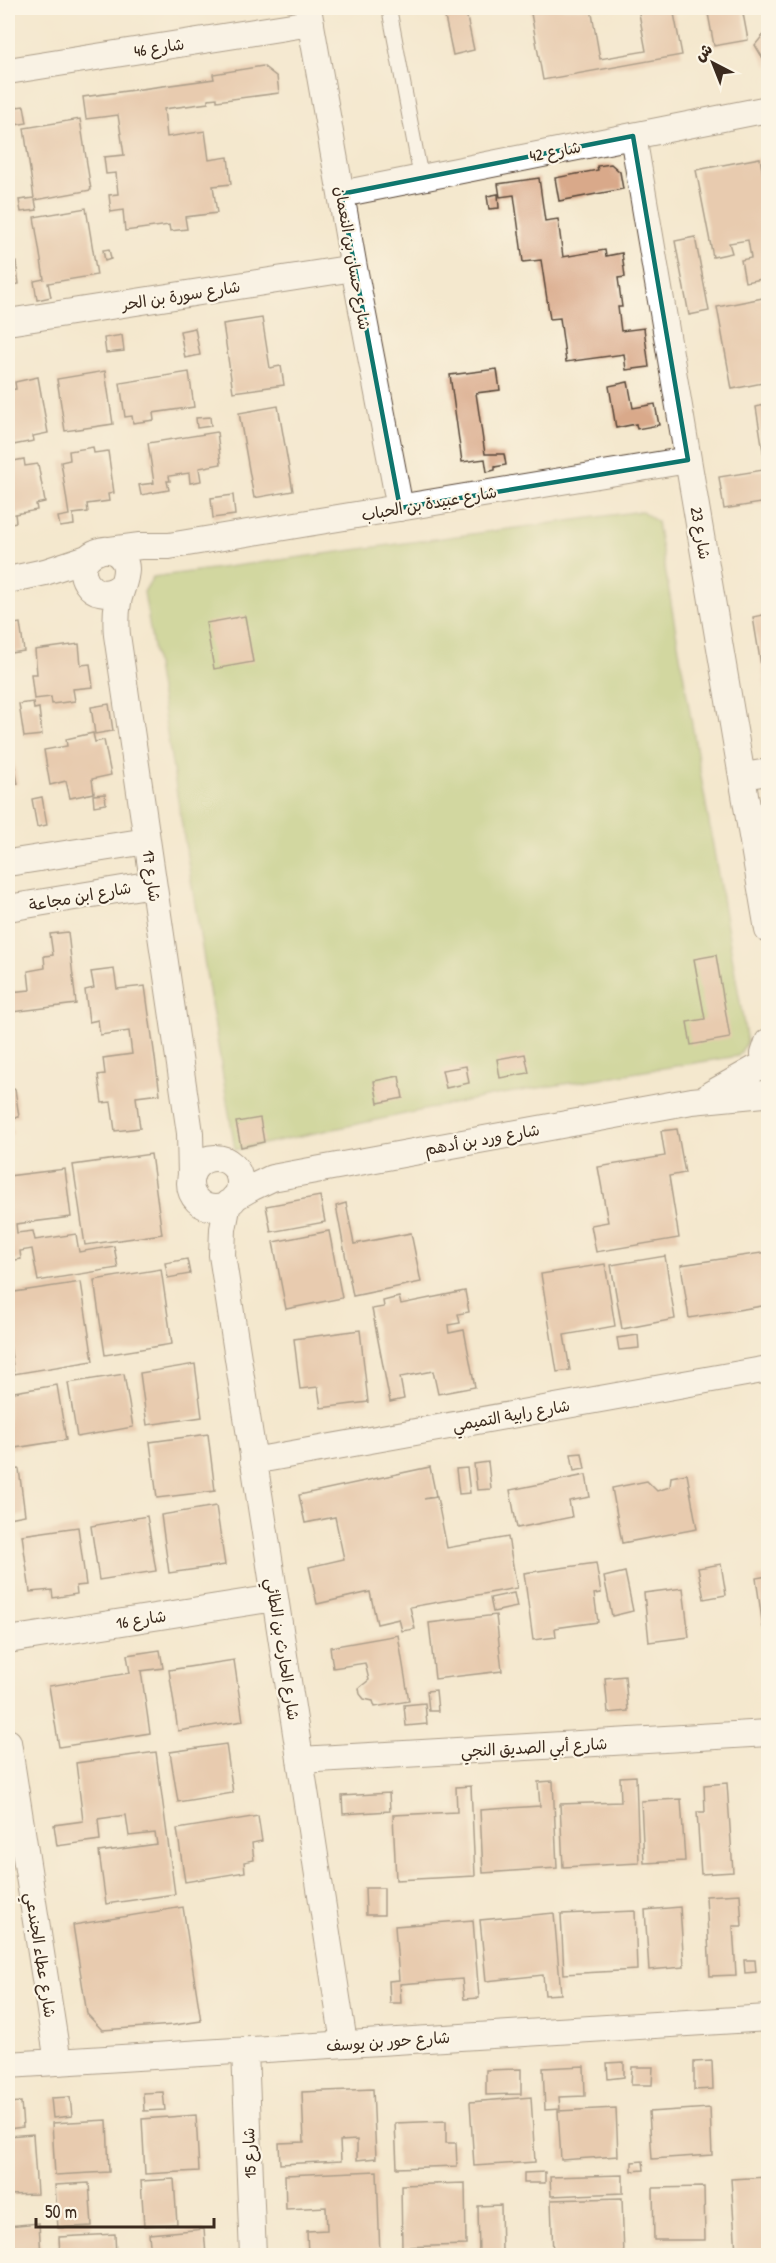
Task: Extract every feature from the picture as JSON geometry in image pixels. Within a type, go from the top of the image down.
[{"type":"street","name":"شارع 46","points":[[8,71],[310,15]]},
{"type":"street","name":"شارع حسان بن النعمان","points":[[310,15],[354,268],[400,508]]},
{"type":"street","name":"شارع 42","points":[[341,194],[768,109]]},
{"type":"street","name":"شارع 23","points":[[633,136],[742,776],[759,818],[768,930]]},
{"type":"street","name":"شارع سورة بن الحر","points":[[8,322],[354,268]]},
{"type":"street","name":"شارع عبيدة بن الحباب","points":[[16,578],[99,554],[140,546],[169,546],[688,460]]},
{"type":"street","name":"شارع عبيدة بن الحباب","points":[[124,581],[145,558],[169,546]]},
{"type":"street","points":[[117,553],[125,563],[124,581],[117,589],[104,593],[90,587],[83,572],[99,554],[117,553]]},
{"type":"street","name":"شارع عبيدة بن الحباب","points":[[16,578],[90,587]]},
{"type":"street","name":"شارع 17","points":[[124,581],[116,618],[117,635],[188,1118],[191,1177]]},
{"type":"street","name":"شارع 17","points":[[90,587],[106,610],[117,635]]},
{"type":"street","points":[[742,776],[768,772]]},
{"type":"street","points":[[8,864],[147,841]]},
{"type":"street","name":"شارع ابن مجاعة","points":[[8,908],[153,884]]},
{"type":"street","points":[[764,1054],[754,1078],[757,1087],[766,1095]]},
{"type":"street","name":"شارع ورد بن أدهم","points":[[692,1101],[729,1086],[764,1054]]},
{"type":"street","name":"شارع ورد بن أدهم","points":[[231,1201],[252,1186],[272,1178],[692,1101],[766,1095]]},
{"type":"street","name":"شارع 17","points":[[188,1118],[201,1140],[228,1164]]},
{"type":"street","points":[[204,1160],[228,1164],[240,1184],[231,1201],[214,1207],[200,1202],[192,1191],[191,1177],[194,1170],[204,1160]]},
{"type":"street","name":"شارع ورد بن أدهم","points":[[228,1164],[272,1178]]},
{"type":"street","name":"شارع الحارث بن الطائي","points":[[231,1201],[223,1229],[222,1255],[344,2043]]},
{"type":"street","name":"شارع الحارث بن الطائي","points":[[200,1202],[222,1255]]},
{"type":"street","name":"شارع رابية التميمي","points":[[253,1461],[768,1369]]},
{"type":"street","name":"شارع 16","points":[[8,1640],[275,1598]]},
{"type":"street","name":"شارع أبي الصديق النجي","points":[[300,1760],[768,1733]]},
{"type":"street","name":"شارع عطاء الجندعي","points":[[8,1742],[10,1771],[58,2062]]},
{"type":"street","name":"شارع حور بن يوسف","points":[[8,2065],[768,2018]]},
{"type":"street","name":"شارع 15","points":[[245,2050],[253,2256]]},
{"type":"lane","points":[[389,8],[421,178]]},
{"type":"highlighted area","points":[[633,136],[688,460],[400,508],[341,194]]},
{"type":"green space","points":[[642,511],[657,522],[747,1042],[738,1056],[490,1096],[235,1150],[144,592],[153,577]]},
{"type":"building","points":[[443,8],[465,8],[474,50],[453,55]]},
{"type":"building","points":[[530,8],[591,8],[600,59],[646,51],[638,8],[673,8],[682,55],[543,80]]},
{"type":"building","points":[[707,8],[742,8],[748,40],[714,46]]},
{"type":"building","points":[[768,29],[768,67],[755,45]]},
{"type":"building","points":[[263,66],[277,77],[279,93],[217,101],[217,98],[208,99],[208,103],[164,109],[167,137],[205,131],[209,160],[228,157],[231,184],[213,186],[217,213],[185,217],[187,229],[170,231],[169,225],[125,231],[123,210],[111,212],[109,195],[118,194],[116,173],[106,174],[104,157],[124,155],[118,115],[86,119],[83,97],[214,79],[213,74]]},
{"type":"building","points":[[24,106],[27,123],[8,126],[8,108]]},
{"type":"building","points":[[80,119],[91,190],[35,200],[37,210],[21,212],[19,200],[34,198],[24,128]]},
{"type":"building","points":[[760,158],[768,204],[768,278],[745,282],[741,260],[751,258],[748,240],[729,243],[732,253],[713,257],[696,170]]},
{"type":"building","points":[[611,164],[620,172],[623,189],[559,201],[555,178],[598,170],[597,166]]},
{"type":"building","points":[[8,166],[13,195],[8,196]]},
{"type":"building","points":[[539,178],[545,221],[558,219],[563,257],[605,250],[606,256],[622,253],[625,277],[618,278],[622,307],[618,307],[621,331],[644,328],[649,367],[626,370],[624,354],[566,362],[560,318],[550,319],[541,260],[523,262],[514,195],[500,197],[498,184]]},
{"type":"building","points":[[498,194],[499,208],[489,209],[487,196]]},
{"type":"building","points":[[86,208],[97,275],[48,283],[51,297],[37,300],[34,281],[44,279],[34,217]]},
{"type":"building","points":[[8,222],[10,222],[12,240],[8,241]]},
{"type":"building","points":[[695,237],[709,311],[689,315],[675,241]]},
{"type":"building","points":[[109,249],[111,259],[105,261],[103,250]]},
{"type":"building","points":[[8,257],[10,263],[16,262],[19,284],[8,286]]},
{"type":"building","points":[[768,297],[768,382],[732,389],[717,307]]},
{"type":"building","points":[[262,318],[270,368],[281,366],[284,385],[233,392],[223,324]]},
{"type":"building","points":[[195,328],[200,355],[185,358],[180,331]]},
{"type":"building","points":[[122,335],[124,351],[106,353],[104,338]]},
{"type":"building","points":[[497,369],[500,390],[476,393],[485,454],[504,454],[506,465],[495,467],[495,470],[487,472],[485,459],[462,462],[450,375]]},
{"type":"building","points":[[105,371],[113,424],[65,431],[57,379]]},
{"type":"building","points":[[189,372],[194,407],[153,413],[154,420],[133,423],[132,416],[125,417],[120,383]]},
{"type":"building","points":[[38,377],[48,433],[33,436],[34,441],[8,446],[8,390],[16,389],[15,382]]},
{"type":"building","points":[[628,382],[633,408],[655,404],[659,425],[637,429],[636,424],[616,428],[609,386]]},
{"type":"building","points":[[768,404],[768,457],[764,457],[756,407]]},
{"type":"building","points":[[278,406],[293,491],[254,498],[239,413]]},
{"type":"building","points":[[210,417],[211,426],[197,428],[196,418]]},
{"type":"building","points":[[217,432],[221,464],[199,468],[201,481],[190,483],[189,473],[169,476],[170,481],[167,481],[169,490],[141,495],[139,485],[154,483],[148,443]]},
{"type":"building","points":[[93,447],[94,453],[108,451],[114,493],[108,494],[109,501],[87,504],[88,512],[73,514],[74,525],[60,527],[58,517],[69,515],[61,462],[70,460],[69,451]]},
{"type":"building","points":[[24,459],[25,466],[38,464],[45,502],[36,504],[37,510],[15,514],[16,522],[8,524],[8,462]]},
{"type":"building","points":[[763,470],[768,502],[724,509],[719,477]]},
{"type":"building","points":[[233,495],[235,515],[213,518],[211,498]]},
{"type":"building","points":[[768,614],[768,695],[766,696],[753,617]]},
{"type":"building","points":[[245,616],[253,662],[214,669],[206,623]]},
{"type":"building","points":[[20,623],[24,651],[11,653],[8,625]]},
{"type":"building","points":[[79,644],[81,665],[90,664],[93,687],[73,689],[75,701],[52,704],[51,697],[34,699],[31,674],[37,674],[35,650]]},
{"type":"building","points":[[33,702],[34,709],[39,708],[42,735],[24,737],[19,704]]},
{"type":"building","points":[[109,704],[113,731],[95,734],[91,707]]},
{"type":"building","points":[[93,733],[95,742],[104,740],[111,775],[92,779],[94,793],[70,798],[66,781],[50,785],[44,750],[67,746],[66,739]]},
{"type":"building","points":[[11,750],[18,784],[8,786],[8,751]]},
{"type":"building","points":[[105,794],[106,804],[94,806],[93,795]]},
{"type":"building","points":[[42,797],[47,825],[37,827],[32,799]]},
{"type":"building","points":[[68,932],[76,1004],[12,1012],[10,992],[30,990],[28,971],[45,968],[44,956],[53,955],[50,934]]},
{"type":"building","points":[[716,955],[730,1038],[691,1045],[687,1022],[705,1019],[694,959]]},
{"type":"building","points":[[114,969],[117,989],[145,986],[160,1094],[136,1097],[140,1128],[115,1131],[111,1102],[102,1103],[98,1075],[105,1074],[103,1058],[132,1054],[129,1031],[100,1035],[98,1020],[89,1022],[85,990],[94,988],[91,972]]},
{"type":"building","points":[[525,1054],[529,1073],[500,1078],[497,1059]]},
{"type":"building","points":[[466,1066],[469,1083],[446,1088],[442,1070]]},
{"type":"building","points":[[399,1076],[403,1098],[378,1103],[374,1081]]},
{"type":"building","points":[[15,1089],[19,1117],[10,1118],[13,1134],[8,1135],[8,1090]]},
{"type":"building","points":[[260,1118],[264,1142],[241,1147],[236,1122]]},
{"type":"building","points":[[677,1129],[685,1173],[669,1176],[679,1238],[596,1252],[591,1225],[608,1222],[598,1167],[665,1156],[661,1131]]},
{"type":"building","points":[[151,1154],[162,1234],[85,1245],[73,1165]]},
{"type":"building","points":[[65,1169],[71,1217],[16,1224],[17,1233],[33,1231],[35,1240],[76,1234],[79,1252],[114,1246],[118,1268],[38,1281],[32,1249],[20,1251],[21,1259],[8,1261],[8,1176]]},
{"type":"building","points":[[320,1196],[325,1222],[271,1232],[266,1206]]},
{"type":"building","points":[[346,1203],[354,1244],[411,1233],[421,1282],[353,1296],[336,1206]]},
{"type":"building","points":[[329,1231],[342,1298],[286,1309],[273,1242]]},
{"type":"building","points":[[768,1252],[768,1305],[689,1318],[681,1265]]},
{"type":"building","points":[[665,1256],[675,1319],[622,1329],[611,1265]]},
{"type":"building","points":[[187,1259],[190,1274],[168,1278],[165,1263]]},
{"type":"building","points":[[605,1264],[615,1326],[564,1335],[570,1370],[557,1372],[541,1274]]},
{"type":"building","points":[[161,1269],[172,1344],[105,1355],[94,1280]]},
{"type":"building","points":[[81,1282],[93,1361],[14,1374],[8,1330],[8,1293]]},
{"type":"building","points":[[465,1291],[469,1312],[458,1314],[460,1323],[448,1325],[449,1333],[464,1330],[475,1387],[438,1394],[433,1371],[400,1377],[404,1399],[390,1402],[372,1309],[384,1307],[383,1301],[399,1297],[401,1304]]},
{"type":"building","points":[[360,1330],[368,1402],[321,1408],[318,1387],[300,1389],[294,1339]]},
{"type":"building","points":[[638,1335],[639,1348],[619,1350],[617,1338]]},
{"type":"building","points":[[195,1364],[202,1417],[147,1425],[140,1373]]},
{"type":"building","points":[[124,1374],[133,1427],[77,1437],[68,1383]]},
{"type":"building","points":[[57,1385],[66,1440],[8,1449],[8,1393]]},
{"type":"building","points":[[208,1434],[215,1491],[157,1498],[150,1442]]},
{"type":"building","points":[[582,1453],[585,1469],[574,1471],[571,1454]]},
{"type":"building","points":[[488,1462],[491,1489],[477,1490],[474,1464]]},
{"type":"building","points":[[430,1467],[436,1496],[424,1499],[437,1497],[447,1548],[508,1537],[517,1588],[410,1607],[415,1629],[402,1631],[399,1619],[377,1624],[370,1592],[317,1604],[309,1567],[344,1559],[335,1517],[305,1523],[299,1495]]},
{"type":"building","points":[[467,1468],[470,1493],[459,1494],[456,1469]]},
{"type":"building","points":[[19,1469],[25,1515],[9,1518],[8,1470]]},
{"type":"building","points":[[687,1474],[697,1529],[622,1543],[612,1488],[647,1481],[657,1491],[670,1487],[671,1477]]},
{"type":"building","points":[[586,1475],[590,1497],[569,1501],[572,1517],[517,1528],[510,1490]]},
{"type":"building","points":[[216,1506],[225,1565],[169,1573],[161,1515]]},
{"type":"building","points":[[147,1516],[156,1571],[99,1580],[91,1526]]},
{"type":"building","points":[[78,1527],[86,1585],[76,1586],[77,1594],[53,1598],[52,1590],[30,1592],[22,1535]]},
{"type":"building","points":[[596,1563],[601,1593],[594,1594],[598,1622],[555,1628],[556,1637],[533,1640],[524,1573]]},
{"type":"building","points":[[721,1564],[726,1595],[704,1599],[698,1568]]},
{"type":"building","points":[[625,1572],[633,1611],[612,1616],[604,1577]]},
{"type":"building","points":[[768,1576],[768,1626],[763,1627],[756,1578]]},
{"type":"building","points":[[683,1588],[689,1637],[649,1642],[644,1593]]},
{"type":"building","points":[[514,1593],[517,1607],[493,1612],[490,1598]]},
{"type":"building","points":[[496,1615],[502,1671],[435,1679],[429,1623]]},
{"type":"building","points":[[398,1635],[409,1701],[375,1707],[373,1701],[364,1699],[360,1694],[359,1688],[369,1680],[365,1663],[333,1668],[330,1647]]},
{"type":"building","points":[[160,1650],[163,1668],[141,1671],[150,1733],[59,1747],[49,1686],[130,1673],[127,1655]]},
{"type":"building","points":[[234,1660],[243,1721],[178,1731],[169,1670]]},
{"type":"building","points":[[625,1676],[628,1711],[608,1713],[605,1678]]},
{"type":"building","points":[[436,1690],[438,1711],[429,1711],[427,1691]]},
{"type":"building","points":[[425,1703],[427,1724],[406,1726],[404,1705]]},
{"type":"building","points":[[226,1744],[233,1793],[178,1802],[170,1752]]},
{"type":"building","points":[[156,1752],[175,1894],[106,1904],[99,1852],[157,1844],[155,1833],[129,1836],[126,1815],[98,1819],[100,1840],[57,1846],[54,1825],[83,1821],[76,1763]]},
{"type":"building","points":[[636,1776],[639,1863],[563,1867],[560,1804],[621,1802],[620,1777]]},
{"type":"building","points":[[553,1781],[557,1868],[483,1873],[480,1810],[540,1806],[538,1782]]},
{"type":"building","points":[[727,1783],[733,1872],[701,1874],[697,1812],[705,1812],[704,1785]]},
{"type":"building","points":[[471,1786],[475,1876],[396,1880],[393,1815],[457,1812],[456,1787]]},
{"type":"building","points":[[389,1793],[390,1811],[343,1814],[342,1796]]},
{"type":"building","points":[[681,1799],[685,1861],[644,1863],[641,1801]]},
{"type":"building","points":[[258,1816],[262,1841],[252,1843],[254,1860],[244,1862],[245,1872],[185,1882],[177,1829]]},
{"type":"building","points":[[365,1888],[384,1888],[384,1915],[366,1915]]},
{"type":"building","points":[[740,1894],[742,1926],[733,1926],[736,1975],[710,1976],[706,1896]]},
{"type":"building","points":[[183,1907],[201,2021],[102,2030],[87,2014],[73,1925]]},
{"type":"building","points":[[680,1907],[684,1967],[649,1970],[645,1910]]},
{"type":"building","points":[[635,1911],[637,1970],[564,1974],[561,1914]]},
{"type":"building","points":[[554,1913],[561,1994],[545,1995],[543,1975],[486,1981],[480,1920]]},
{"type":"building","points":[[473,1920],[479,1998],[464,1999],[462,1979],[400,1984],[401,2003],[390,2003],[389,1981],[399,1980],[395,1926]]},
{"type":"building","points":[[744,1960],[755,1960],[756,1972],[745,1973]]},
{"type":"building","points":[[712,2061],[713,2089],[694,2090],[694,2062]]},
{"type":"building","points":[[624,2062],[624,2077],[608,2079],[607,2063]]},
{"type":"building","points":[[584,2066],[585,2096],[559,2097],[560,2109],[545,2110],[543,2068]]},
{"type":"building","points":[[632,2067],[653,2067],[652,2085],[631,2085]]},
{"type":"building","points":[[521,2069],[521,2094],[486,2095],[486,2070]]},
{"type":"building","points":[[373,2089],[376,2158],[357,2160],[357,2140],[340,2141],[341,2161],[280,2164],[279,2143],[304,2142],[302,2092]]},
{"type":"building","points":[[163,2092],[165,2110],[144,2111],[143,2093]]},
{"type":"building","points":[[70,2097],[72,2116],[53,2118],[51,2098]]},
{"type":"building","points":[[531,2097],[535,2162],[474,2166],[470,2102]]},
{"type":"building","points":[[21,2102],[23,2127],[8,2129],[8,2103]]},
{"type":"building","points":[[616,2108],[618,2156],[561,2160],[558,2111]]},
{"type":"building","points":[[710,2108],[712,2155],[652,2159],[649,2112]]},
{"type":"building","points":[[196,2115],[199,2171],[145,2174],[142,2119]]},
{"type":"building","points":[[107,2120],[109,2172],[55,2175],[52,2123]]},
{"type":"building","points":[[446,2121],[446,2143],[456,2143],[457,2166],[397,2168],[395,2123]]},
{"type":"building","points":[[33,2134],[37,2194],[8,2195],[8,2136]]},
{"type":"building","points":[[643,2161],[644,2170],[632,2171],[632,2162]]},
{"type":"building","points":[[377,2171],[380,2256],[308,2256],[307,2231],[327,2230],[326,2207],[286,2209],[285,2175]]},
{"type":"building","points":[[545,2172],[545,2183],[524,2183],[524,2173]]},
{"type":"building","points":[[623,2175],[623,2193],[551,2196],[550,2177]]},
{"type":"building","points":[[768,2177],[768,2250],[736,2252],[731,2179]]},
{"type":"building","points":[[174,2179],[177,2224],[144,2226],[141,2181]]},
{"type":"building","points":[[89,2183],[92,2226],[58,2228],[55,2185]]},
{"type":"building","points":[[465,2183],[466,2245],[402,2247],[401,2185]]},
{"type":"building","points":[[704,2187],[705,2240],[654,2240],[653,2188]]},
{"type":"building","points":[[622,2198],[624,2256],[553,2256],[551,2200]]},
{"type":"building","points":[[501,2205],[502,2253],[509,2252],[509,2256],[479,2256],[478,2206]]},
{"type":"building","points":[[39,2223],[41,2256],[8,2256],[8,2226]]},
{"type":"building","points":[[204,2229],[206,2256],[151,2256],[149,2234]]},
{"type":"building","points":[[115,2234],[116,2256],[60,2256],[59,2237]]}]
